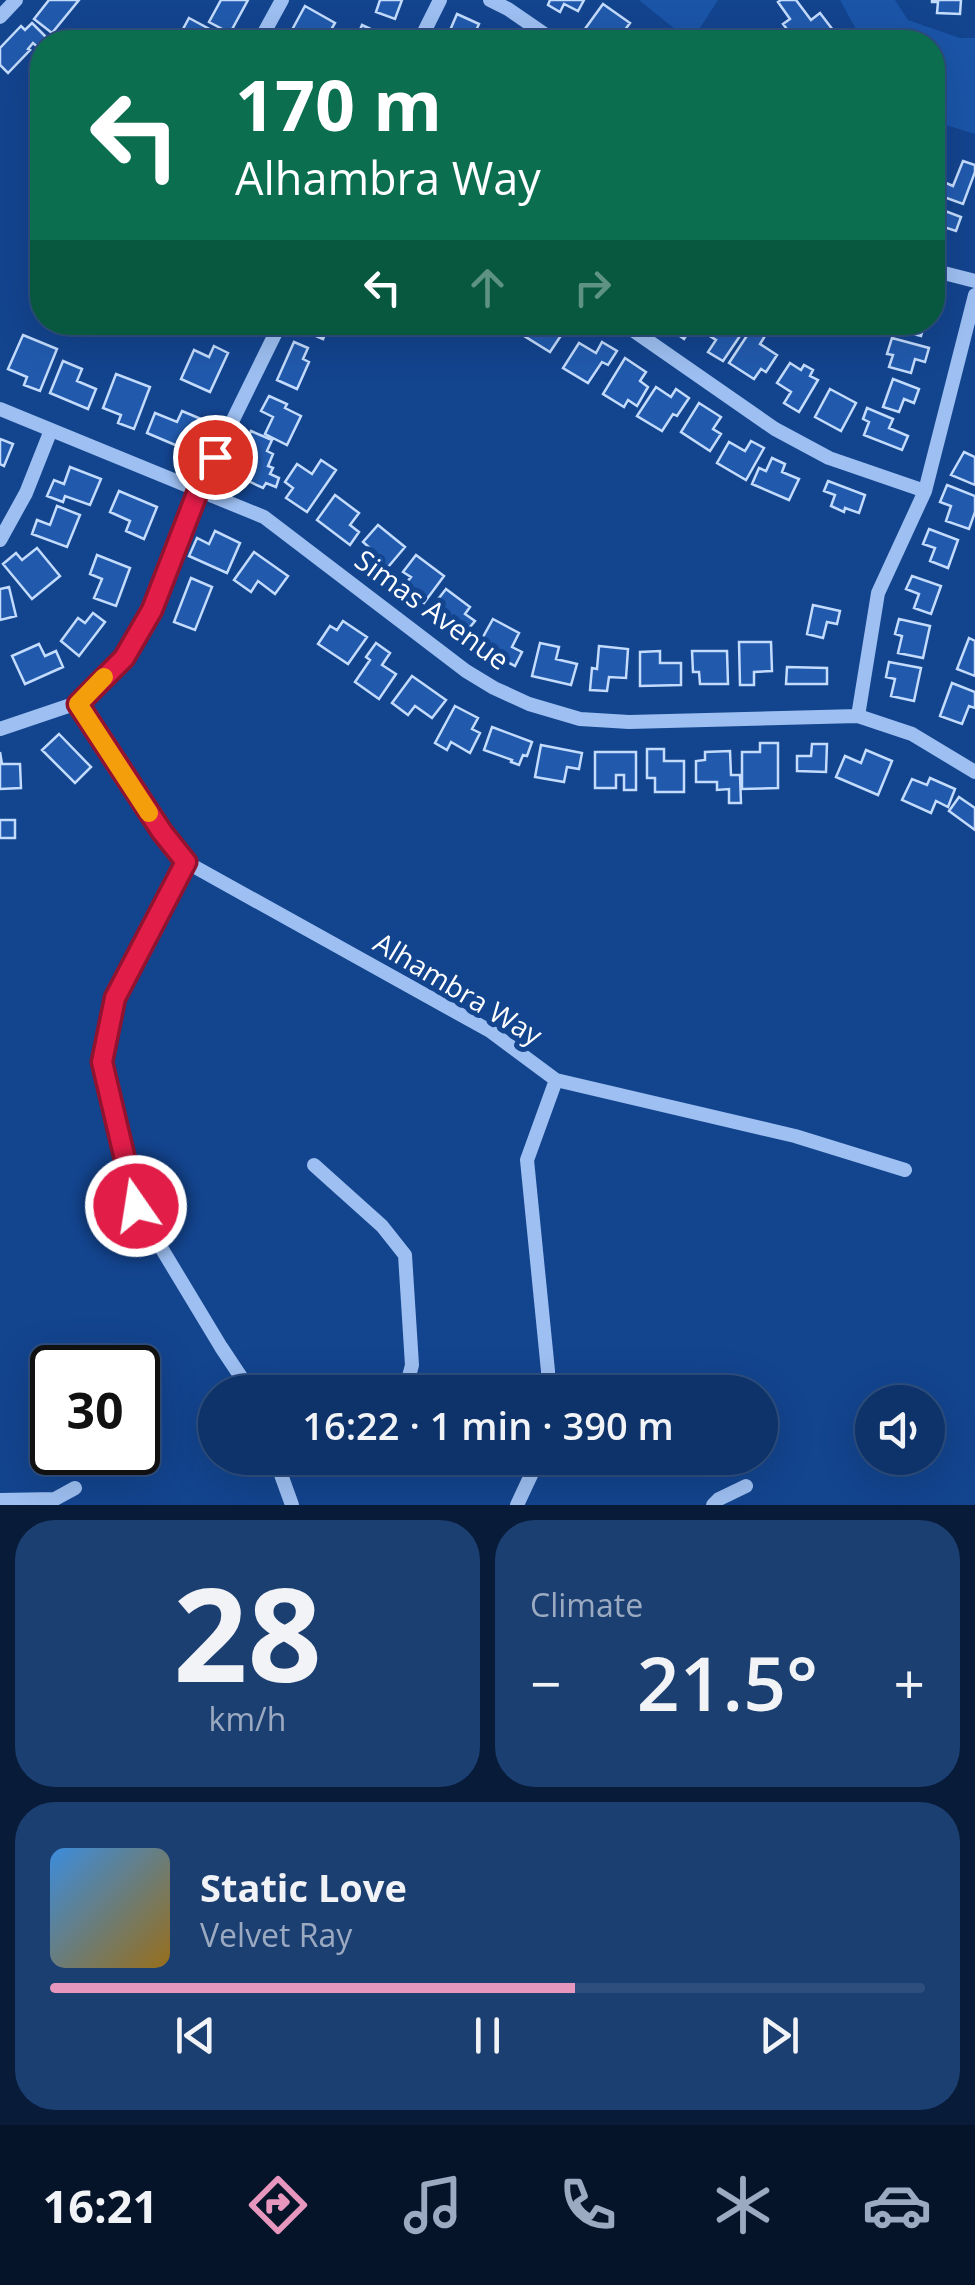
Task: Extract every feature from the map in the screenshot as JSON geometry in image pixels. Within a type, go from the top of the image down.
[{"type":"street","points":[[0,17],[16,0]]},
{"type":"street","points":[[265,30],[282,0]]},
{"type":"street","points":[[425,30],[440,0]]},
{"type":"street","points":[[490,0],[538,30]]},
{"type":"street","points":[[945,273],[975,281]]},
{"type":"street","points":[[858,716],[878,593],[925,491],[975,295]]},
{"type":"street","points":[[0,730],[78,704],[124,658],[152,610],[198,491],[275,335]]},
{"type":"street","points":[[640,335],[775,429],[829,458],[925,491]]},
{"type":"street","name":"Simas Avenue","points":[[0,409],[264,517],[466,671],[529,704],[580,719],[629,722],[858,716],[912,734],[973,766]]},
{"type":"street","points":[[0,540],[26,493],[52,430]]},
{"type":"street","name":"Alhambra Way","points":[[78,704],[186,862],[490,1031],[556,1080],[795,1136],[906,1170]]},
{"type":"street","points":[[186,862],[115,998],[102,1062],[136,1206],[240,1375]]},
{"type":"street","points":[[548,1375],[527,1160],[556,1080]]},
{"type":"street","points":[[314,1165],[382,1226],[405,1255],[412,1365],[409,1375]]},
{"type":"street","points":[[281,1475],[292,1505]]},
{"type":"street","points":[[517,1505],[532,1475]]},
{"type":"street","points":[[713,1505],[746,1486]]},
{"type":"street","points":[[0,1500],[55,1499],[75,1488]]},
{"type":"shaded area","points":[[639,0],[718,0],[699,30],[676,30]]},
{"type":"shaded area","points":[[840,0],[895,0],[908,20],[937,30],[856,30]]},
{"type":"shaded area","points":[[945,33],[975,38],[975,134],[945,125]]},
{"type":"building","points":[[49,0],[79,0],[54,30],[34,19]]},
{"type":"building","points":[[221,0],[248,0],[232,30],[209,22]]},
{"type":"building","points":[[380,0],[402,0],[395,19],[376,12]]},
{"type":"building","points":[[550,0],[584,0],[578,11],[564,4],[560,12],[548,5]]},
{"type":"building","points":[[796,0],[811,20],[820,13],[833,30],[788,30],[783,24],[790,19],[778,2]]},
{"type":"building","points":[[932,0],[961,0],[960,14],[937,13],[938,2]]},
{"type":"building","points":[[603,4],[630,23],[625,30],[584,30]]},
{"type":"building","points":[[305,6],[335,23],[331,30],[292,30]]},
{"type":"building","points":[[457,14],[479,24],[476,30],[450,30]]},
{"type":"building","points":[[189,18],[211,30],[182,30]]},
{"type":"building","points":[[32,23],[39,30],[30,30],[30,50],[8,73],[0,65],[0,48],[21,26],[25,30]]},
{"type":"building","points":[[963,161],[975,165],[963,204],[945,197],[946,183],[953,186]]},
{"type":"building","points":[[945,211],[961,217],[956,231],[945,227]]},
{"type":"building","points":[[23,335],[57,349],[40,391],[24,385],[27,377],[8,369]]},
{"type":"building","points":[[523,335],[561,335],[550,352]]},
{"type":"building","points":[[708,335],[741,335],[723,361],[708,352],[716,340]]},
{"type":"building","points":[[747,335],[765,336],[760,344],[777,355],[766,372],[761,369],[754,379],[729,363]]},
{"type":"building","points":[[892,338],[929,348],[925,362],[915,359],[911,373],[889,367],[893,355],[887,354]]},
{"type":"building","points":[[294,342],[308,348],[303,359],[309,362],[297,389],[277,380]]},
{"type":"building","points":[[602,342],[617,351],[608,365],[602,362],[588,383],[563,368],[579,343],[596,353]]},
{"type":"building","points":[[214,346],[228,353],[210,392],[181,379],[194,350],[209,357]]},
{"type":"building","points":[[625,358],[646,372],[640,381],[648,387],[637,406],[628,400],[624,407],[603,394]]},
{"type":"building","points":[[63,361],[82,369],[77,381],[96,389],[88,409],[50,393]]},
{"type":"building","points":[[790,363],[801,370],[804,365],[813,370],[810,376],[818,380],[799,412],[784,403],[791,392],[777,383]]},
{"type":"building","points":[[116,374],[150,387],[134,429],[118,423],[121,415],[103,408]]},
{"type":"building","points":[[893,379],[919,389],[914,403],[904,399],[899,412],[883,407]]},
{"type":"building","points":[[656,387],[671,397],[676,389],[689,398],[662,431],[637,416]]},
{"type":"building","points":[[830,389],[856,403],[841,431],[815,417]]},
{"type":"building","points":[[269,396],[301,416],[287,445],[265,434],[273,417],[261,411]]},
{"type":"building","points":[[699,403],[721,417],[713,429],[721,434],[710,451],[681,432]]},
{"type":"building","points":[[867,408],[893,419],[889,428],[908,436],[902,450],[864,435],[869,422],[863,419]]},
{"type":"building","points":[[182,411],[201,419],[187,450],[147,433],[155,413],[177,422]]},
{"type":"building","points":[[251,431],[272,440],[267,451],[273,454],[268,466],[273,468],[270,474],[279,478],[276,487],[266,483],[263,488],[233,474]]},
{"type":"building","points":[[0,439],[13,444],[4,466],[0,464]]},
{"type":"building","points":[[751,441],[764,448],[746,480],[717,463],[729,442],[745,451]]},
{"type":"building","points":[[964,452],[975,457],[975,485],[951,475]]},
{"type":"building","points":[[772,458],[785,464],[782,472],[799,479],[789,500],[752,484],[759,468],[766,471]]},
{"type":"building","points":[[321,460],[336,470],[307,512],[286,498],[293,488],[285,482],[297,464],[312,474]]},
{"type":"building","points":[[70,467],[101,479],[90,505],[65,496],[63,502],[47,496],[54,480],[64,484]]},
{"type":"building","points":[[828,481],[865,495],[859,513],[831,506],[835,495],[824,491]]},
{"type":"building","points":[[947,485],[975,496],[969,529],[946,521],[951,506],[940,502]]},
{"type":"building","points":[[119,491],[157,507],[144,539],[126,531],[130,521],[110,512]]},
{"type":"building","points":[[335,495],[359,513],[350,525],[359,532],[350,545],[317,520]]},
{"type":"building","points":[[57,506],[80,515],[67,547],[32,534],[37,520],[50,525]]},
{"type":"building","points":[[378,525],[405,547],[383,573],[366,558],[372,550],[363,542]]},
{"type":"building","points":[[929,529],[958,540],[948,568],[930,561],[935,548],[923,544]]},
{"type":"building","points":[[215,531],[240,543],[227,573],[189,556],[197,538],[209,544]]},
{"type":"building","points":[[37,548],[60,576],[32,599],[3,564],[16,553],[22,560]]},
{"type":"building","points":[[254,552],[288,576],[275,594],[258,581],[251,592],[234,580]]},
{"type":"building","points":[[97,555],[130,568],[116,606],[94,598],[102,579],[90,574]]},
{"type":"building","points":[[416,555],[444,576],[424,603],[403,587],[411,577],[403,572]]},
{"type":"building","points":[[912,576],[941,586],[931,614],[914,608],[919,594],[906,589]]},
{"type":"building","points":[[191,578],[212,587],[195,630],[174,622]]},
{"type":"building","points":[[9,587],[16,616],[0,620],[0,589]]},
{"type":"building","points":[[446,589],[470,607],[465,614],[475,621],[465,633],[432,607]]},
{"type":"building","points":[[813,605],[840,611],[837,624],[827,622],[823,638],[807,634]]},
{"type":"building","points":[[93,613],[105,622],[79,656],[61,641],[78,618],[85,623]]},
{"type":"building","points":[[493,619],[519,633],[512,647],[522,652],[515,666],[478,646]]},
{"type":"building","points":[[899,619],[930,626],[923,658],[898,653],[902,636],[895,634]]},
{"type":"building","points":[[343,621],[367,637],[348,664],[318,644],[330,626],[337,630]]},
{"type":"building","points":[[969,638],[975,641],[975,676],[957,669]]},
{"type":"building","points":[[739,642],[771,642],[772,671],[754,672],[754,685],[740,685]]},
{"type":"building","points":[[376,643],[390,653],[382,665],[396,674],[379,699],[355,682]]},
{"type":"building","points":[[540,643],[559,647],[556,659],[577,664],[571,685],[532,676]]},
{"type":"building","points":[[39,644],[45,656],[56,651],[63,667],[25,684],[12,656]]},
{"type":"building","points":[[599,646],[628,649],[626,678],[609,677],[607,691],[590,690]]},
{"type":"building","points":[[660,651],[660,663],[681,663],[681,685],[640,686],[640,652]]},
{"type":"building","points":[[692,651],[727,651],[728,684],[700,684],[699,672],[693,672]]},
{"type":"building","points":[[889,662],[921,668],[914,701],[891,696],[895,679],[886,677]]},
{"type":"building","points":[[787,667],[827,668],[827,684],[786,684]]},
{"type":"building","points":[[412,676],[446,700],[432,718],[415,706],[408,715],[392,703]]},
{"type":"building","points":[[952,683],[975,692],[975,708],[969,706],[962,724],[940,716]]},
{"type":"building","points":[[455,706],[478,718],[472,729],[480,733],[470,753],[451,742],[447,750],[435,743]]},
{"type":"building","points":[[492,727],[532,742],[519,765],[484,750]]},
{"type":"building","points":[[59,734],[91,767],[75,783],[42,750]]},
{"type":"building","points":[[760,743],[778,743],[778,788],[742,789],[742,752],[760,752]]},
{"type":"building","points":[[812,744],[827,744],[826,772],[797,771],[797,756],[811,756]]},
{"type":"building","points":[[541,745],[582,753],[579,769],[567,767],[564,782],[535,777]]},
{"type":"building","points":[[647,749],[664,749],[664,761],[684,761],[684,792],[655,792],[655,778],[647,778]]},
{"type":"building","points":[[866,750],[892,761],[878,795],[836,777],[845,756],[861,763]]},
{"type":"building","points":[[730,751],[731,775],[740,775],[741,803],[729,803],[729,789],[717,790],[717,782],[696,782],[696,761],[705,760],[705,752]]},
{"type":"building","points":[[0,752],[2,764],[20,764],[21,788],[0,789]]},
{"type":"building","points":[[595,752],[636,752],[636,790],[624,790],[624,775],[616,775],[616,788],[595,788]]},
{"type":"building","points":[[930,778],[955,789],[948,807],[936,801],[931,813],[902,800],[912,779],[927,785]]},
{"type":"building","points":[[959,797],[975,808],[975,830],[949,811]]},
{"type":"building","points":[[0,820],[15,820],[15,838],[0,838]]},
{"type":"slow traffic","points":[[104,677],[78,704],[149,813]]},
{"type":"route","points":[[136,1206],[102,1062],[115,998],[186,862],[78,704],[124,658],[152,610],[215,457]]}]
